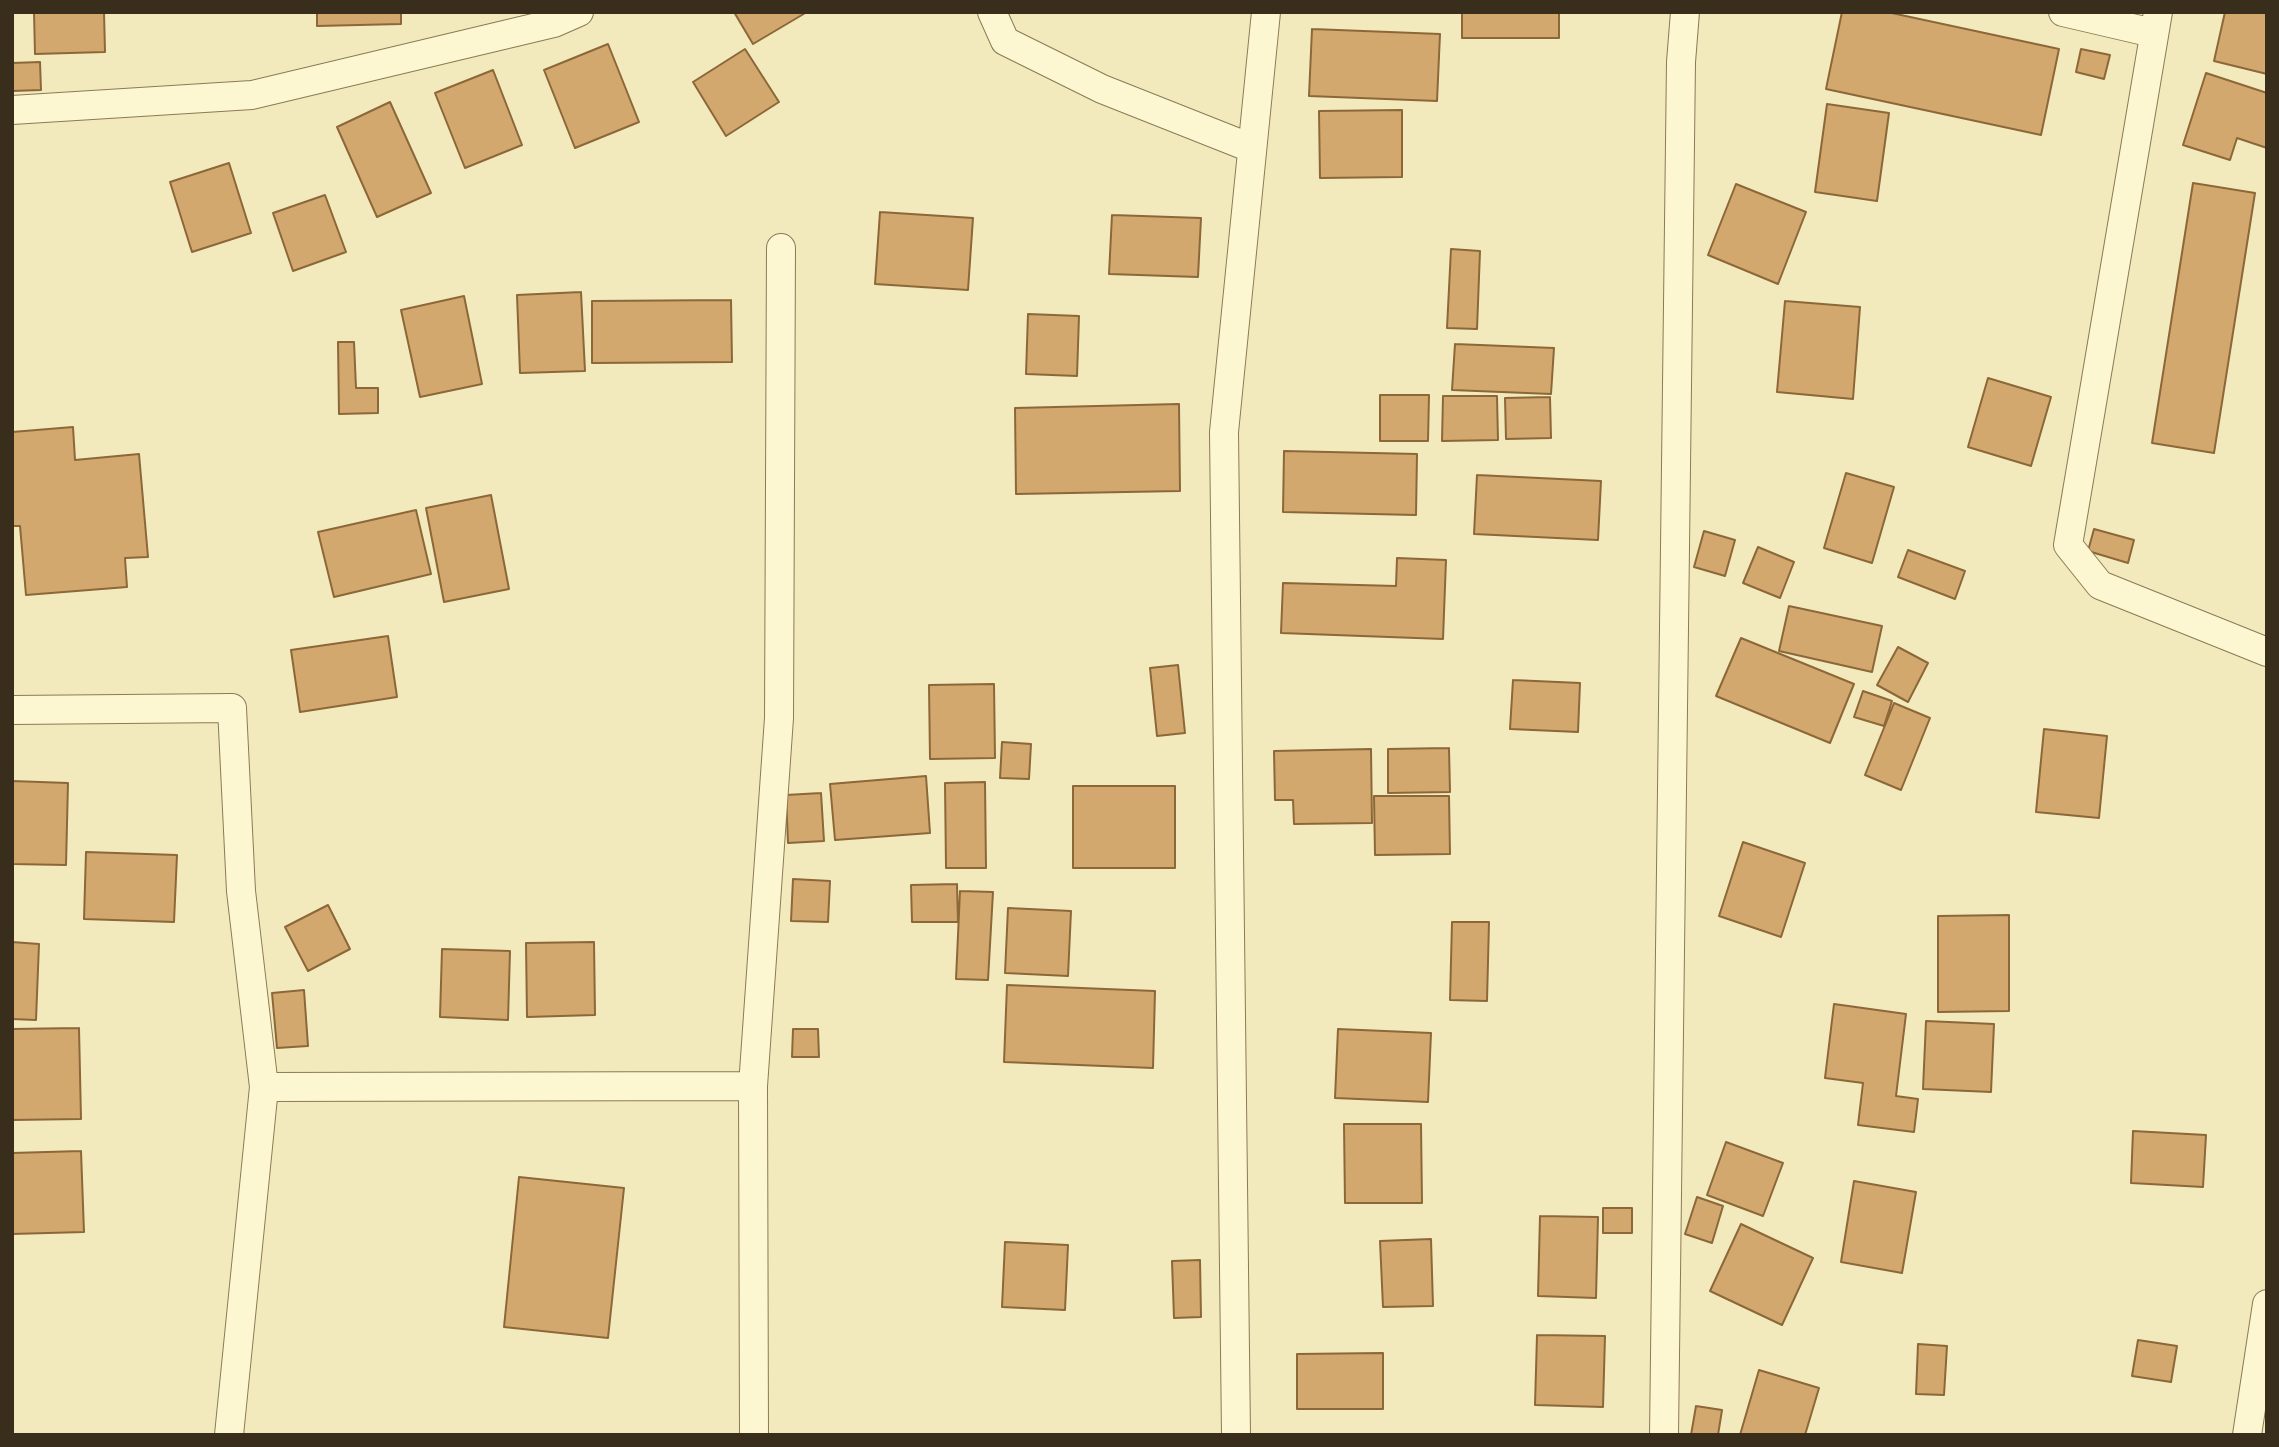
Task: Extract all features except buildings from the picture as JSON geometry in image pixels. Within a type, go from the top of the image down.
[{"type":"street","points":[[12,110],[252,95],[554,23],[579,12]]},
{"type":"street","points":[[992,12],[1005,41],[1102,89],[1251,148]]},
{"type":"street","points":[[1236,1435],[1224,432],[1266,12]]},
{"type":"street","points":[[1664,1435],[1681,103],[1685,12]]},
{"type":"street","points":[[2063,12],[2155,23],[2068,545],[2100,585],[2267,652]]},
{"type":"street","points":[[754,1435],[753,1086],[779,718],[781,248]]},
{"type":"street","points":[[12,710],[232,708],[241,891],[264,1087],[229,1435]]},
{"type":"street","points":[[264,1087],[753,1086]]},
{"type":"street","points":[[2247,1435],[2267,1304]]}]
